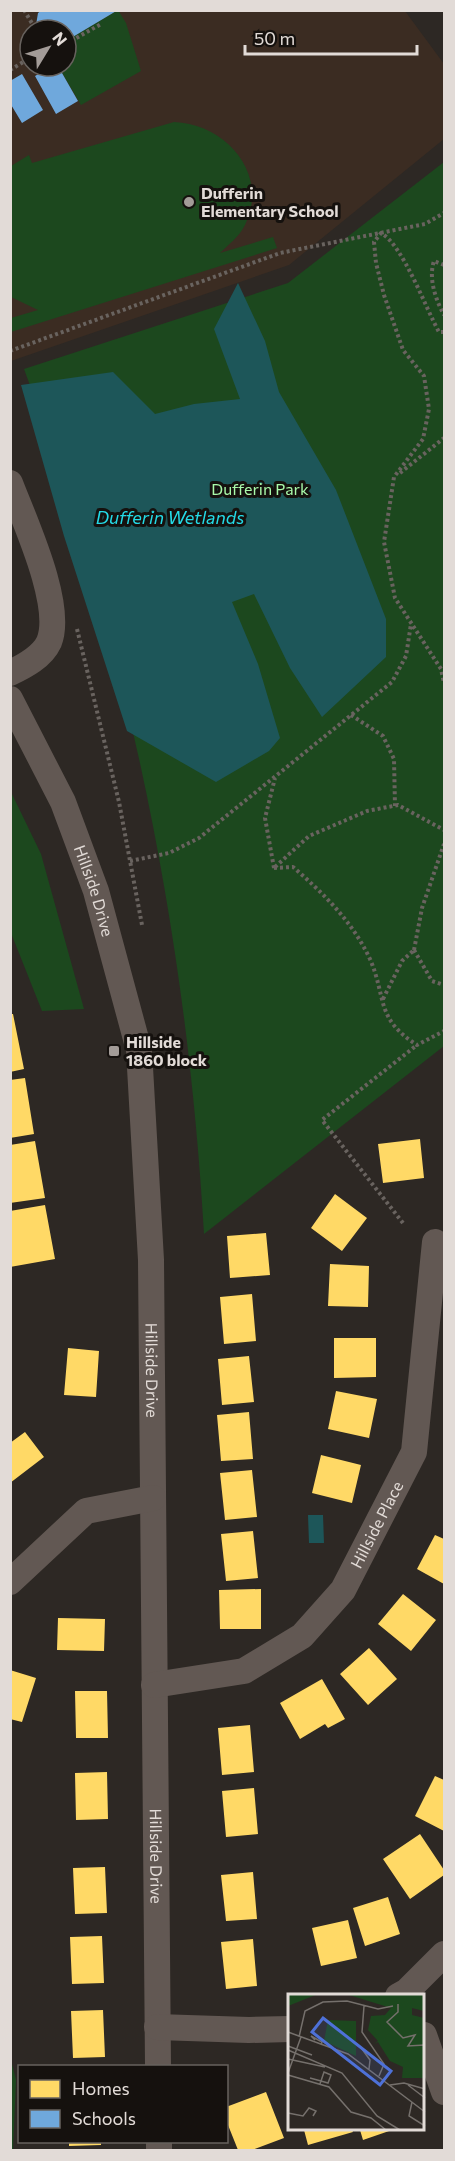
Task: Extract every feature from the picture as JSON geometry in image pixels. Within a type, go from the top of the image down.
[{"type":"street","points":[[10,483],[51,599],[53,623],[48,643],[41,652],[33,661],[10,673]]},
{"type":"street","name":"Hillside Drive","points":[[10,699],[63,802],[96,891],[139,1050],[151,1260],[158,2065]]},
{"type":"street","name":"Hillside Place","points":[[154,1685],[244,1671],[302,1636],[343,1590],[414,1452],[435,1242]]},
{"type":"street","points":[[10,1582],[86,1511],[153,1498]]},
{"type":"street","points":[[405,1994],[444,1954]]},
{"type":"street","points":[[157,2027],[288,2029]]},
{"type":"street","points":[[425,2040],[444,2092]]},
{"type":"path","points":[[78,37],[100,24]]},
{"type":"path","points":[[10,351],[280,253],[425,224],[444,213]]},
{"type":"path","points":[[444,332],[439,332],[425,307],[397,247],[390,238],[381,233],[374,242],[376,263],[384,295],[403,350],[424,376],[429,409],[423,439],[394,477],[384,542],[395,598],[441,669],[444,683]]},
{"type":"path","points":[[444,266],[434,261],[431,272],[438,304],[444,315]]},
{"type":"path","points":[[394,477],[444,438]]},
{"type":"path","points":[[75,622],[96,698],[142,925]]},
{"type":"path","points":[[130,861],[169,853],[199,838],[392,682],[406,656],[411,623]]},
{"type":"path","points":[[351,716],[383,736],[394,759],[394,806]]},
{"type":"path","points":[[274,868],[265,818],[275,778]]},
{"type":"path","points":[[274,868],[309,836],[367,811],[398,805],[444,830]]},
{"type":"path","points":[[383,999],[402,962],[414,950],[422,908],[444,843]]},
{"type":"path","points":[[274,868],[293,867],[344,915],[369,959],[383,999],[386,1017],[399,1034],[417,1045]]},
{"type":"path","points":[[414,950],[432,981],[444,985]]},
{"type":"path","points":[[403,1223],[322,1120],[417,1045],[444,1031]]},
{"type":"shaded area","name":"Dufferin Elementary School","points":[[10,11],[405,11],[444,64],[444,139],[289,265],[11,361]]},
{"type":"green space","points":[[118,10],[126,23],[141,71],[81,105],[65,78],[78,78],[78,34]]},
{"type":"green space","points":[[174,122],[193,125],[211,132],[226,142],[238,155],[247,171],[252,188],[251,206],[245,225],[237,237],[220,253],[273,237],[277,248],[11,332],[11,318],[38,310],[11,297],[11,166],[29,155],[32,163]]},
{"type":"green space","name":"Dufferin Park","points":[[444,162],[444,1046],[204,1234],[196,1123],[183,1013],[167,903],[147,794],[94,580],[61,474],[24,369],[288,283]]},
{"type":"green space","points":[[11,792],[41,854],[84,1009],[42,1011],[11,933]]},
{"type":"green space","points":[[11,2060],[16,2080],[13,2150],[10,2150]]},
{"type":"water","name":"Dufferin Wetlands","points":[[238,283],[265,341],[279,392],[336,490],[386,619],[386,657],[322,717],[290,668],[254,594],[232,602],[258,664],[280,738],[269,751],[216,782],[127,731],[64,536],[21,385],[113,372],[155,414],[194,404],[240,399],[214,329]]},
{"type":"water","points":[[308,1515],[323,1515],[324,1543],[309,1543]]},
{"type":"building: Homes","points":[[10,1014],[13,1014],[24,1069],[10,1072]]},
{"type":"building: Homes","points":[[25,1078],[34,1134],[10,1138],[10,1080]]},
{"type":"building: Homes","points":[[420,1139],[424,1178],[383,1183],[378,1144]]},
{"type":"building: Homes","points":[[35,1141],[45,1198],[10,1203],[10,1145]]},
{"type":"building: Homes","points":[[335,1194],[367,1218],[342,1251],[311,1228]]},
{"type":"building: Homes","points":[[45,1205],[55,1259],[10,1267],[10,1211]]},
{"type":"building: Homes","points":[[266,1233],[270,1275],[230,1278],[227,1236]]},
{"type":"building: Homes","points":[[330,1264],[369,1266],[368,1307],[328,1306]]},
{"type":"building: Homes","points":[[252,1294],[256,1341],[224,1344],[220,1297]]},
{"type":"building: Homes","points":[[334,1338],[376,1338],[376,1377],[334,1378]]},
{"type":"building: Homes","points":[[68,1348],[99,1351],[96,1397],[64,1395]]},
{"type":"building: Homes","points":[[249,1356],[254,1402],[222,1405],[218,1359]]},
{"type":"building: Homes","points":[[336,1391],[377,1399],[369,1438],[328,1429]]},
{"type":"building: Homes","points":[[249,1412],[253,1459],[221,1461],[217,1415]]},
{"type":"building: Homes","points":[[25,1432],[44,1457],[10,1483],[10,1443]]},
{"type":"building: Homes","points":[[321,1455],[361,1465],[352,1503],[312,1493]]},
{"type":"building: Homes","points":[[252,1470],[257,1517],[225,1520],[220,1473]]},
{"type":"building: Homes","points":[[253,1531],[258,1578],[226,1581],[221,1534]]},
{"type":"building: Homes","points":[[435,1535],[444,1539],[444,1584],[417,1569]]},
{"type":"building: Homes","points":[[261,1589],[261,1629],[220,1629],[219,1590]]},
{"type":"building: Homes","points":[[403,1594],[436,1620],[411,1651],[378,1624]]},
{"type":"building: Homes","points":[[58,1618],[105,1619],[104,1651],[57,1650]]},
{"type":"building: Homes","points":[[369,1648],[397,1679],[368,1705],[340,1674]]},
{"type":"building: Homes","points":[[10,1670],[36,1678],[22,1722],[10,1719]]},
{"type":"building: Homes","points":[[322,1679],[345,1719],[328,1728],[325,1724],[300,1739],[280,1703]]},
{"type":"building: Homes","points":[[75,1691],[107,1691],[108,1738],[76,1738]]},
{"type":"building: Homes","points":[[250,1725],[254,1772],[222,1775],[218,1728]]},
{"type":"building: Homes","points":[[107,1772],[108,1819],[76,1820],[75,1773]]},
{"type":"building: Homes","points":[[435,1776],[444,1780],[444,1831],[415,1816]]},
{"type":"building: Homes","points":[[254,1788],[258,1834],[226,1837],[222,1791]]},
{"type":"building: Homes","points":[[420,1834],[444,1870],[444,1875],[410,1899],[383,1859]]},
{"type":"building: Homes","points":[[105,1867],[107,1913],[75,1914],[73,1868]]},
{"type":"building: Homes","points":[[253,1872],[257,1919],[226,1921],[221,1875]]},
{"type":"building: Homes","points":[[388,1897],[400,1934],[365,1946],[353,1908]]},
{"type":"building: Homes","points":[[348,1920],[357,1958],[321,1966],[312,1928]]},
{"type":"building: Homes","points":[[102,1936],[104,1983],[72,1984],[70,1937]]},
{"type":"building: Homes","points":[[253,1939],[257,1986],[226,1989],[221,1942]]},
{"type":"building: Homes","points":[[103,2010],[105,2057],[73,2058],[71,2011]]},
{"type":"building: Homes","points":[[266,2092],[284,2138],[252,2150],[238,2150],[228,2125],[228,2106]]},
{"type":"building: Homes","points":[[304,2131],[353,2132],[308,2145]]},
{"type":"building: Homes","points":[[360,2131],[389,2131],[363,2140]]},
{"type":"building: Homes","points":[[69,2143],[101,2143],[101,2145],[69,2146]]},
{"type":"building: Schools","points":[[42,10],[118,10],[78,34],[78,18],[37,18],[38,13]]},
{"type":"building: Schools","points":[[18,76],[24,78],[43,110],[22,123],[10,103],[10,81]]},
{"type":"building: Schools","points":[[36,78],[65,78],[78,101],[56,114]]},
{"type":"place","name":"Dufferin Elementary School","points":[[189,202]]},
{"type":"place","name":"Hillside 1860 block","points":[[114,1051]]}]
